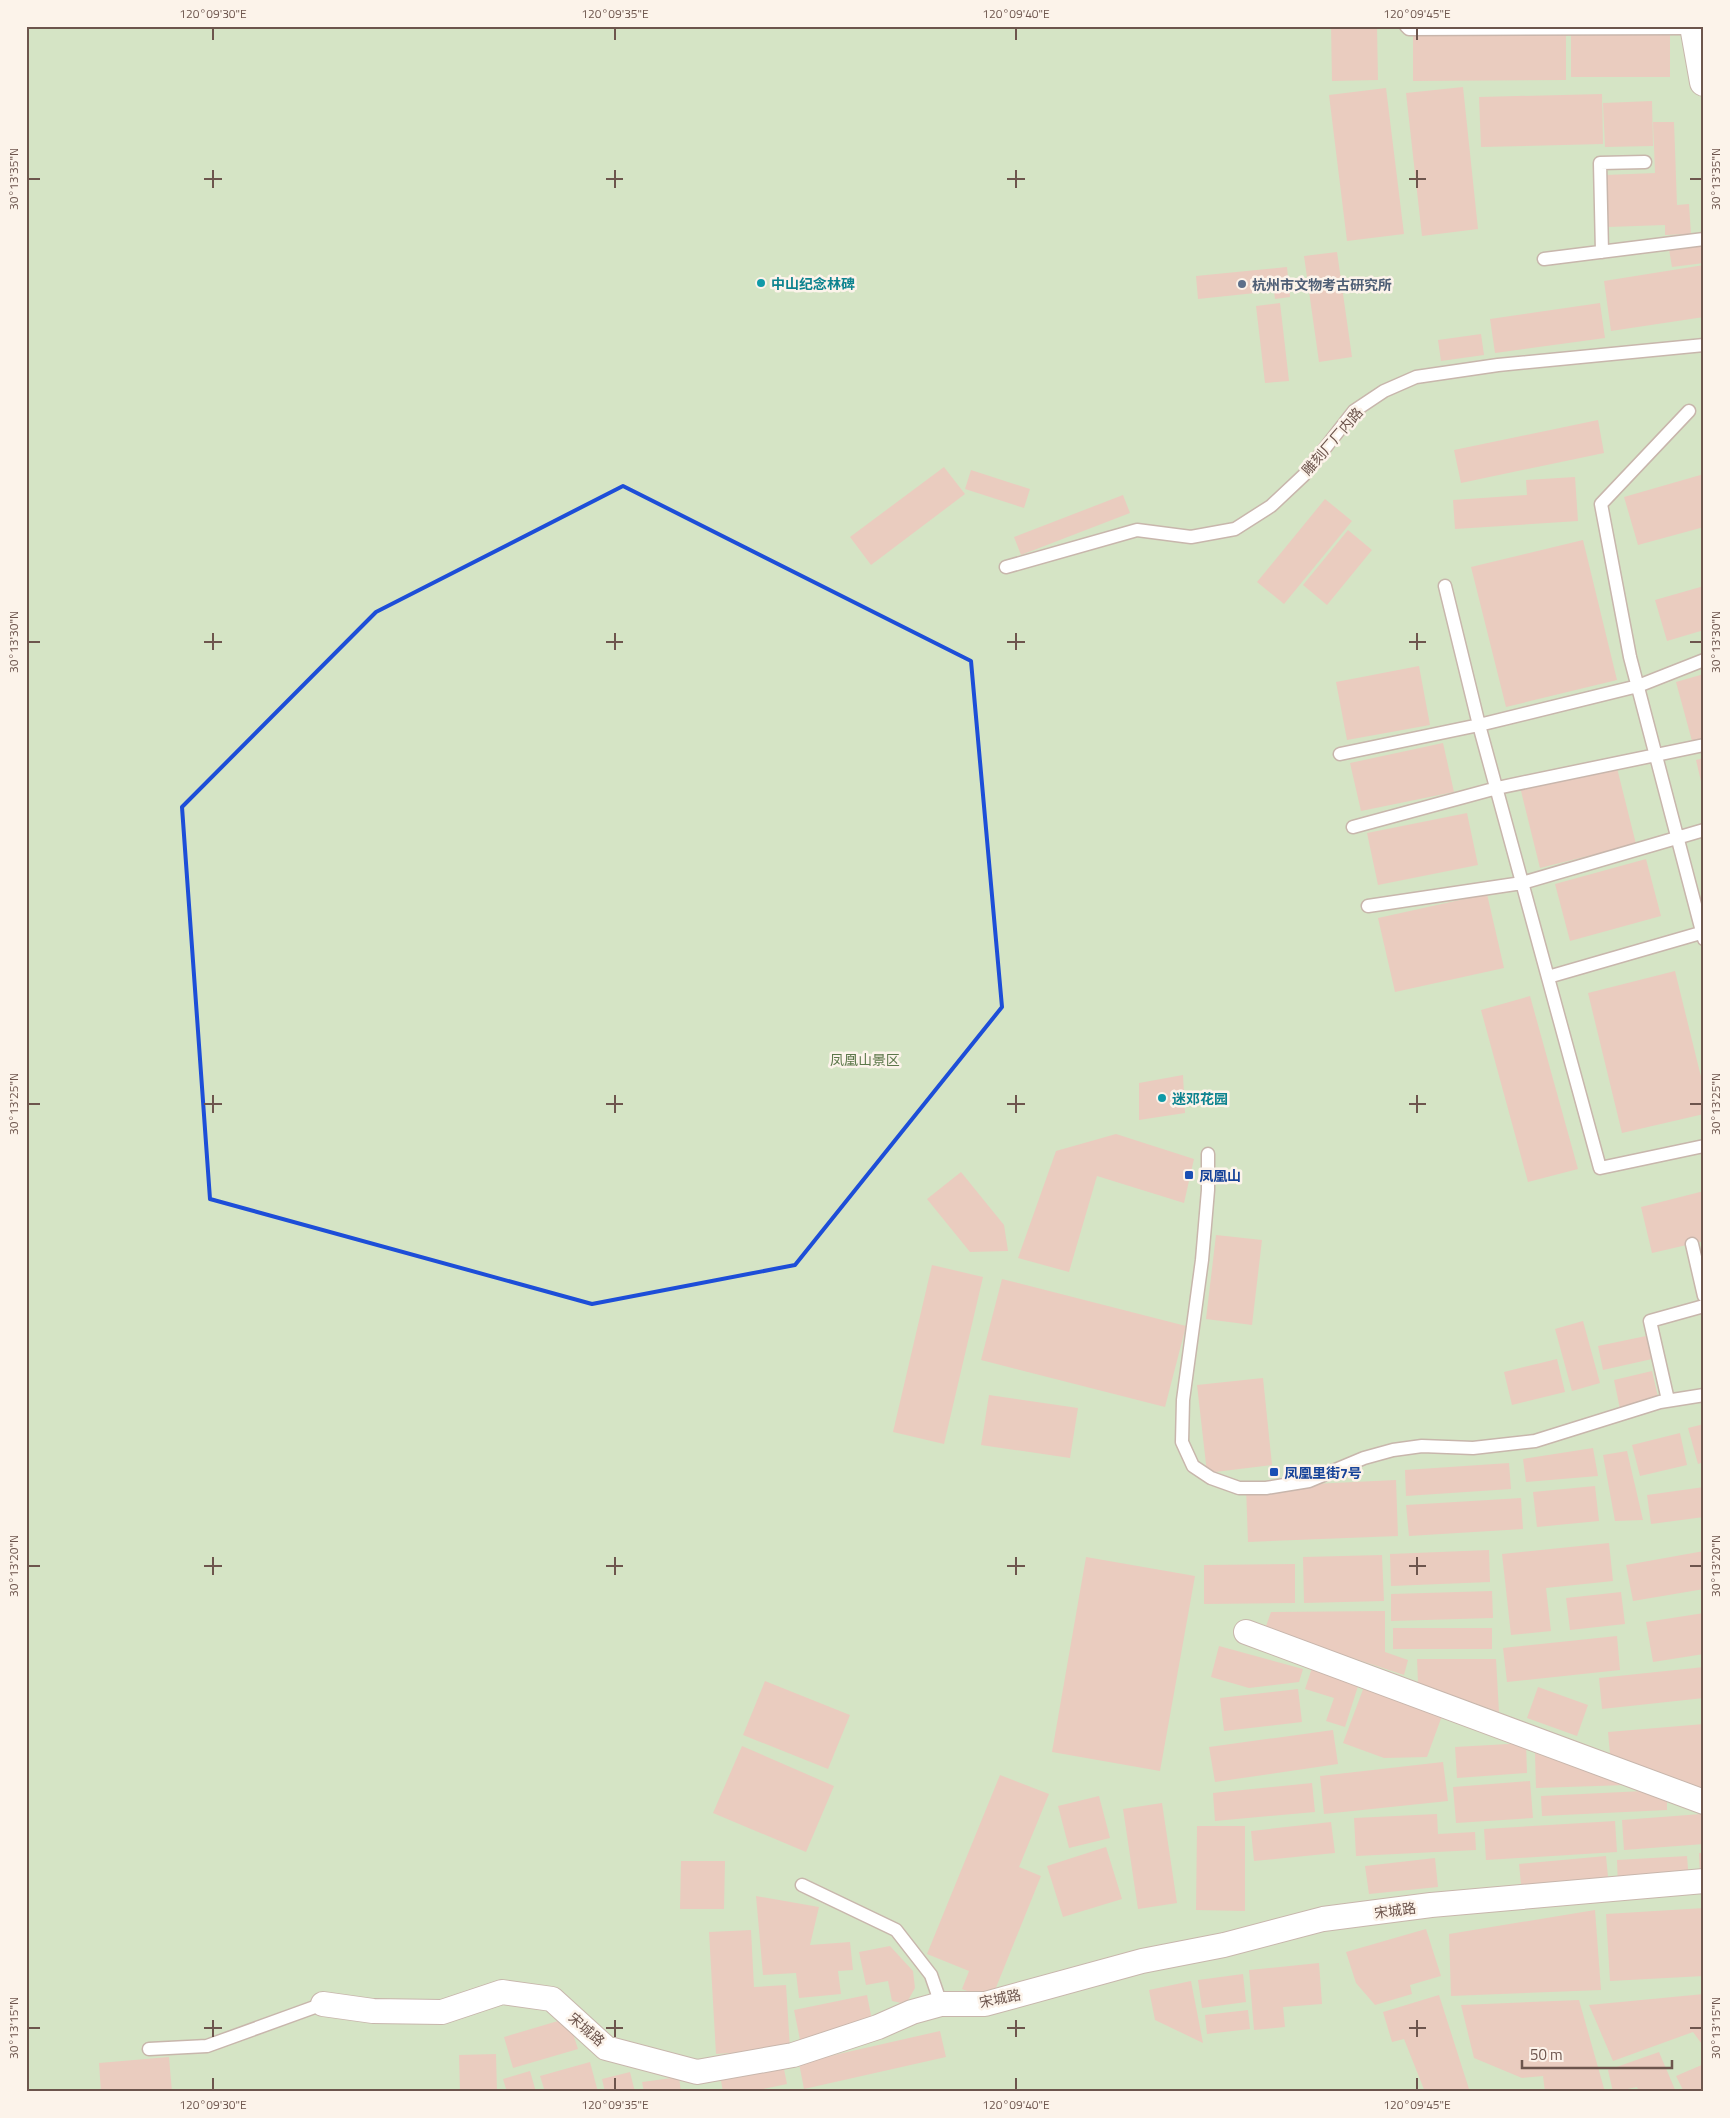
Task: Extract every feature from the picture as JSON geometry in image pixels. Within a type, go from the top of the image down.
[{"type":"street","points":[[1694,27],[1704,82]]},
{"type":"street","points":[[1246,1632],[1704,1802]]},
{"type":"street","name":"宋城路","points":[[323,2004],[373,2011],[442,2012],[502,1992],[552,1999],[606,2048],[696,2072],[792,2055],[878,2027],[912,2012],[941,2004],[985,2004],[1142,1961],[1224,1945],[1323,1919],[1431,1905],[1704,1881]]},
{"type":"lane","points":[[1406,26],[1408,29],[1694,27]]},
{"type":"lane","points":[[1602,252],[1600,162],[1645,162]]},
{"type":"lane","points":[[1544,259],[1704,239]]},
{"type":"lane","name":"雕刻厂厂内路","points":[[1006,567],[1136,530],[1190,537],[1235,529],[1272,506],[1304,475],[1354,412],[1384,390],[1416,377],[1498,365],[1704,345]]},
{"type":"lane","points":[[1548,977],[1703,934],[1630,657],[1601,504],[1689,410]]},
{"type":"lane","points":[[1445,586],[1479,725],[1600,1168],[1704,1146]]},
{"type":"lane","points":[[1340,754],[1479,725],[1638,686],[1704,660]]},
{"type":"lane","points":[[1353,827],[1497,788],[1704,745]]},
{"type":"lane","points":[[1368,906],[1522,883],[1704,830]]},
{"type":"lane","points":[[1208,1154],[1208,1190],[1202,1260],[1183,1400],[1182,1442],[1193,1466],[1210,1478],[1238,1488],[1266,1488],[1309,1481],[1364,1458],[1393,1450],[1422,1446],[1473,1448],[1535,1441],[1668,1400],[1704,1395]]},
{"type":"lane","points":[[1692,1244],[1704,1296]]},
{"type":"lane","points":[[1668,1400],[1650,1321],[1704,1306]]},
{"type":"lane","points":[[802,1885],[896,1930],[931,1975],[941,2004]]},
{"type":"lane","points":[[149,2049],[208,2046],[323,2004]]},
{"type":"highlighted area","points":[[623,486],[971,661],[1002,1007],[795,1265],[592,1304],[210,1199],[182,807],[376,612]]},
{"type":"green space","name":"凤凰山景区","points":[[26,26],[1704,26],[1704,2092],[26,2092]]},
{"type":"building","points":[[1331,26],[1377,26],[1378,80],[1332,81]]},
{"type":"building","points":[[1566,34],[1566,80],[1413,81],[1413,35]]},
{"type":"building","points":[[1571,34],[1670,34],[1670,77],[1571,77]]},
{"type":"building","points":[[1463,87],[1478,229],[1422,236],[1406,93]]},
{"type":"building","points":[[1386,88],[1404,234],[1347,241],[1329,95]]},
{"type":"building","points":[[1602,94],[1603,144],[1481,147],[1479,97]]},
{"type":"building","points":[[1652,101],[1653,146],[1605,147],[1603,103]]},
{"type":"building","points":[[1653,122],[1674,122],[1677,205],[1689,204],[1691,234],[1665,235],[1665,225],[1608,227],[1606,175],[1655,173]]},
{"type":"building","points":[[1701,244],[1704,263],[1672,267],[1669,249]]},
{"type":"building","points":[[1337,252],[1352,357],[1319,362],[1304,256]]},
{"type":"building","points":[[1704,265],[1704,317],[1611,331],[1604,281]]},
{"type":"building","name":"杭州市文物考古研究所","points":[[1287,267],[1290,297],[1275,299],[1274,291],[1198,299],[1196,276]]},
{"type":"building","name":"杭州市文物考古研究所","points":[[1280,303],[1289,381],[1265,383],[1256,306]]},
{"type":"building","points":[[1600,303],[1605,338],[1495,353],[1490,319]]},
{"type":"building","points":[[1481,334],[1484,355],[1441,361],[1438,340]]},
{"type":"building","points":[[1598,420],[1604,453],[1461,483],[1454,450]]},
{"type":"building","points":[[944,467],[965,494],[871,565],[850,537]]},
{"type":"building","points":[[971,470],[1030,489],[1024,508],[965,489]]},
{"type":"building","points":[[1704,474],[1704,527],[1638,545],[1624,497]]},
{"type":"building","points":[[1575,477],[1578,521],[1455,529],[1453,500],[1527,495],[1526,480]]},
{"type":"building","points":[[1123,495],[1130,513],[1021,555],[1014,537]]},
{"type":"building","points":[[1325,499],[1352,521],[1284,604],[1257,582]]},
{"type":"building","points":[[1348,530],[1372,550],[1327,605],[1303,585]]},
{"type":"building","points":[[1583,540],[1617,680],[1506,707],[1471,567]]},
{"type":"building","points":[[1704,586],[1704,630],[1667,641],[1655,600]]},
{"type":"building","points":[[1419,666],[1430,725],[1347,740],[1336,682]]},
{"type":"building","points":[[1704,674],[1704,738],[1692,741],[1676,682]]},
{"type":"building","points":[[1443,743],[1454,792],[1361,811],[1350,763]]},
{"type":"building","points":[[1704,758],[1704,790],[1703,790],[1696,760]]},
{"type":"building","points":[[1615,760],[1636,844],[1540,868],[1519,783]]},
{"type":"building","points":[[1467,813],[1478,865],[1378,885],[1367,833]]},
{"type":"building","points":[[1646,859],[1661,916],[1570,941],[1555,884]]},
{"type":"building","points":[[1487,894],[1504,968],[1395,992],[1378,918]]},
{"type":"building","points":[[1675,971],[1704,1089],[1704,1114],[1622,1133],[1588,993]]},
{"type":"building","points":[[1530,996],[1578,1169],[1528,1182],[1481,1010]]},
{"type":"building","name":"迷邓花园","points":[[1183,1075],[1185,1113],[1139,1120],[1139,1083]]},
{"type":"building","points":[[1116,1134],[1194,1159],[1184,1203],[1097,1176],[1069,1272],[1018,1258],[1056,1151]]},
{"type":"building","points":[[961,1172],[1004,1225],[1008,1251],[970,1252],[927,1199]]},
{"type":"building","points":[[1704,1191],[1704,1241],[1652,1253],[1641,1207]]},
{"type":"building","points":[[1216,1235],[1262,1240],[1252,1325],[1206,1319]]},
{"type":"building","points":[[932,1265],[983,1277],[944,1444],[893,1432]]},
{"type":"building","points":[[1002,1279],[1186,1326],[1165,1407],[981,1360]]},
{"type":"building","points":[[1583,1321],[1600,1383],[1572,1391],[1555,1329]]},
{"type":"building","points":[[1646,1336],[1652,1359],[1603,1370],[1598,1346]]},
{"type":"building","points":[[1557,1359],[1565,1392],[1512,1405],[1504,1372]]},
{"type":"building","points":[[1652,1371],[1659,1401],[1620,1409],[1614,1380]]},
{"type":"building","points":[[1263,1378],[1272,1465],[1207,1473],[1197,1385]]},
{"type":"building","points":[[989,1395],[1078,1408],[1070,1458],[981,1445]]},
{"type":"building","points":[[1704,1424],[1704,1462],[1698,1464],[1688,1428]]},
{"type":"building","points":[[1680,1433],[1687,1465],[1640,1476],[1632,1445]]},
{"type":"building","points":[[1593,1448],[1598,1476],[1526,1482],[1523,1459]]},
{"type":"building","points":[[1627,1451],[1643,1520],[1615,1521],[1603,1455]]},
{"type":"building","points":[[1509,1463],[1511,1489],[1406,1496],[1405,1470]]},
{"type":"building","points":[[1396,1480],[1398,1536],[1248,1542],[1246,1487]]},
{"type":"building","points":[[1595,1486],[1599,1521],[1537,1527],[1533,1492]]},
{"type":"building","points":[[1704,1487],[1704,1517],[1651,1524],[1647,1495]]},
{"type":"building","points":[[1521,1498],[1523,1529],[1409,1536],[1406,1505]]},
{"type":"building","points":[[1609,1543],[1613,1581],[1546,1588],[1551,1631],[1511,1635],[1502,1554]]},
{"type":"building","points":[[1489,1550],[1490,1582],[1391,1586],[1390,1554]]},
{"type":"building","points":[[1704,1551],[1704,1589],[1633,1601],[1626,1565]]},
{"type":"building","points":[[1382,1555],[1384,1601],[1304,1603],[1303,1557]]},
{"type":"building","points":[[1086,1557],[1195,1576],[1160,1771],[1052,1752]]},
{"type":"building","points":[[1295,1564],[1295,1603],[1204,1604],[1204,1565]]},
{"type":"building","points":[[1492,1591],[1493,1618],[1391,1621],[1391,1594]]},
{"type":"building","points":[[1621,1592],[1625,1624],[1570,1630],[1566,1598]]},
{"type":"building","points":[[1385,1611],[1385,1652],[1408,1660],[1404,1675],[1265,1629],[1271,1612]]},
{"type":"building","points":[[1704,1613],[1704,1654],[1653,1662],[1646,1622]]},
{"type":"building","points":[[1393,1628],[1492,1628],[1492,1649],[1393,1649]]},
{"type":"building","points":[[1617,1636],[1620,1670],[1507,1682],[1503,1648]]},
{"type":"building","points":[[1219,1646],[1303,1669],[1299,1682],[1249,1688],[1211,1677]]},
{"type":"building","points":[[1417,1659],[1496,1659],[1499,1712],[1418,1683]]},
{"type":"building","points":[[1704,1667],[1704,1698],[1602,1709],[1599,1678]]},
{"type":"building","points":[[1312,1668],[1359,1683],[1345,1727],[1326,1721],[1334,1698],[1305,1689]]},
{"type":"building","points":[[765,1681],[850,1715],[828,1769],[743,1735]]},
{"type":"building","points":[[1365,1684],[1443,1713],[1427,1757],[1384,1758],[1343,1743]]},
{"type":"building","points":[[1538,1687],[1588,1705],[1577,1736],[1527,1718]]},
{"type":"building","points":[[1298,1689],[1302,1722],[1224,1731],[1220,1698]]},
{"type":"building","points":[[1704,1724],[1704,1789],[1610,1754],[1608,1732]]},
{"type":"building","points":[[1333,1730],[1338,1764],[1215,1782],[1209,1747]]},
{"type":"building","points":[[1526,1743],[1527,1773],[1457,1778],[1455,1747]]},
{"type":"building","points":[[742,1746],[834,1786],[806,1852],[713,1813]]},
{"type":"building","points":[[1535,1753],[1627,1785],[1536,1788]]},
{"type":"building","points":[[1443,1762],[1448,1801],[1324,1814],[1320,1776]]},
{"type":"building","points":[[1000,1775],[1049,1794],[1019,1867],[1041,1876],[991,2000],[962,1989],[969,1971],[927,1954]]},
{"type":"building","points":[[1530,1781],[1533,1818],[1456,1823],[1453,1787]]},
{"type":"building","points":[[1312,1783],[1315,1812],[1215,1821],[1213,1793]]},
{"type":"building","points":[[1643,1791],[1667,1801],[1667,1810],[1542,1816],[1541,1796]]},
{"type":"building","points":[[1099,1796],[1110,1838],[1069,1848],[1058,1806]]},
{"type":"building","points":[[1162,1803],[1177,1903],[1138,1909],[1123,1809]]},
{"type":"building","points":[[1437,1814],[1438,1834],[1475,1832],[1476,1850],[1356,1856],[1354,1818]]},
{"type":"building","points":[[1704,1815],[1704,1844],[1624,1850],[1622,1820]]},
{"type":"building","points":[[1615,1821],[1617,1852],[1486,1860],[1484,1829]]},
{"type":"building","points":[[1331,1822],[1335,1853],[1254,1861],[1251,1831]]},
{"type":"building","points":[[1197,1826],[1245,1826],[1245,1911],[1196,1910]]},
{"type":"building","points":[[1106,1847],[1122,1899],[1063,1917],[1047,1866]]},
{"type":"building","points":[[1699,1853],[1704,1853],[1704,1876],[1700,1876]]},
{"type":"building","points":[[1606,1856],[1609,1887],[1522,1894],[1519,1864]]},
{"type":"building","points":[[1687,1856],[1689,1882],[1618,1887],[1617,1860]]},
{"type":"building","points":[[1435,1858],[1438,1887],[1369,1894],[1365,1866]]},
{"type":"building","points":[[681,1861],[725,1861],[724,1909],[680,1909]]},
{"type":"building","points":[[756,1896],[819,1907],[810,1945],[850,1942],[853,1970],[838,1971],[841,1994],[799,1998],[796,1973],[763,1975]]},
{"type":"building","points":[[1704,1908],[1704,1976],[1610,1981],[1606,1914]]},
{"type":"building","points":[[1595,1910],[1601,1990],[1451,1996],[1449,1934]]},
{"type":"building","points":[[1426,1929],[1441,1976],[1410,1985],[1412,1994],[1375,2005],[1356,1983],[1346,1952]]},
{"type":"building","points":[[751,1930],[754,1987],[786,1985],[790,2049],[716,2054],[709,1932]]},
{"type":"building","points":[[890,1946],[913,1971],[915,1988],[906,2004],[892,2001],[888,1981],[866,1985],[859,1952]]},
{"type":"building","points":[[1319,1963],[1322,2004],[1283,2007],[1285,2027],[1254,2030],[1249,1970]]},
{"type":"building","points":[[1243,1974],[1246,2002],[1202,2008],[1198,1980]]},
{"type":"building","points":[[1191,1981],[1203,2043],[1155,2020],[1149,1990]]},
{"type":"building","points":[[1704,1994],[1704,2047],[1693,2032],[1613,2061],[1589,2005]]},
{"type":"building","points":[[867,1995],[873,2025],[800,2040],[794,2010]]},
{"type":"building","points":[[1439,1995],[1469,2089],[1460,2092],[1425,2092],[1404,2039],[1392,2042],[1383,2012]]},
{"type":"building","points":[[1579,2000],[1605,2092],[1545,2092],[1543,2076],[1522,2078],[1474,2058],[1461,2005]]},
{"type":"building","points":[[1248,2010],[1250,2029],[1207,2034],[1205,2015]]},
{"type":"building","points":[[568,2018],[578,2049],[513,2068],[504,2037]]},
{"type":"building","points":[[940,2031],[946,2057],[804,2089],[799,2063]]},
{"type":"building","points":[[1659,2052],[1676,2092],[1639,2092],[1637,2087],[1613,2092],[1608,2070]]},
{"type":"building","points":[[496,2054],[497,2092],[460,2092],[459,2055]]},
{"type":"building","points":[[169,2057],[172,2092],[101,2092],[99,2063]]},
{"type":"building","points":[[590,2062],[598,2092],[545,2092],[540,2076]]},
{"type":"building","points":[[783,2064],[787,2084],[748,2092],[723,2092],[720,2075]]},
{"type":"building","points":[[1704,2064],[1704,2092],[1684,2092],[1676,2076]]},
{"type":"building","points":[[530,2071],[536,2092],[507,2092],[503,2079]]},
{"type":"building","points":[[630,2072],[635,2092],[605,2092],[602,2079]]},
{"type":"building","points":[[679,2077],[681,2092],[644,2092],[642,2082]]},
{"type":"place","name":"中山纪念林碑","points":[[761,283]]},
{"type":"place","name":"杭州市文物考古研究所","points":[[1242,284]]},
{"type":"place","name":"迷邓花园","points":[[1162,1098]]},
{"type":"place","name":"凤凰山","points":[[1189,1175]]},
{"type":"place","name":"凤凰里街7号","points":[[1274,1472]]}]
